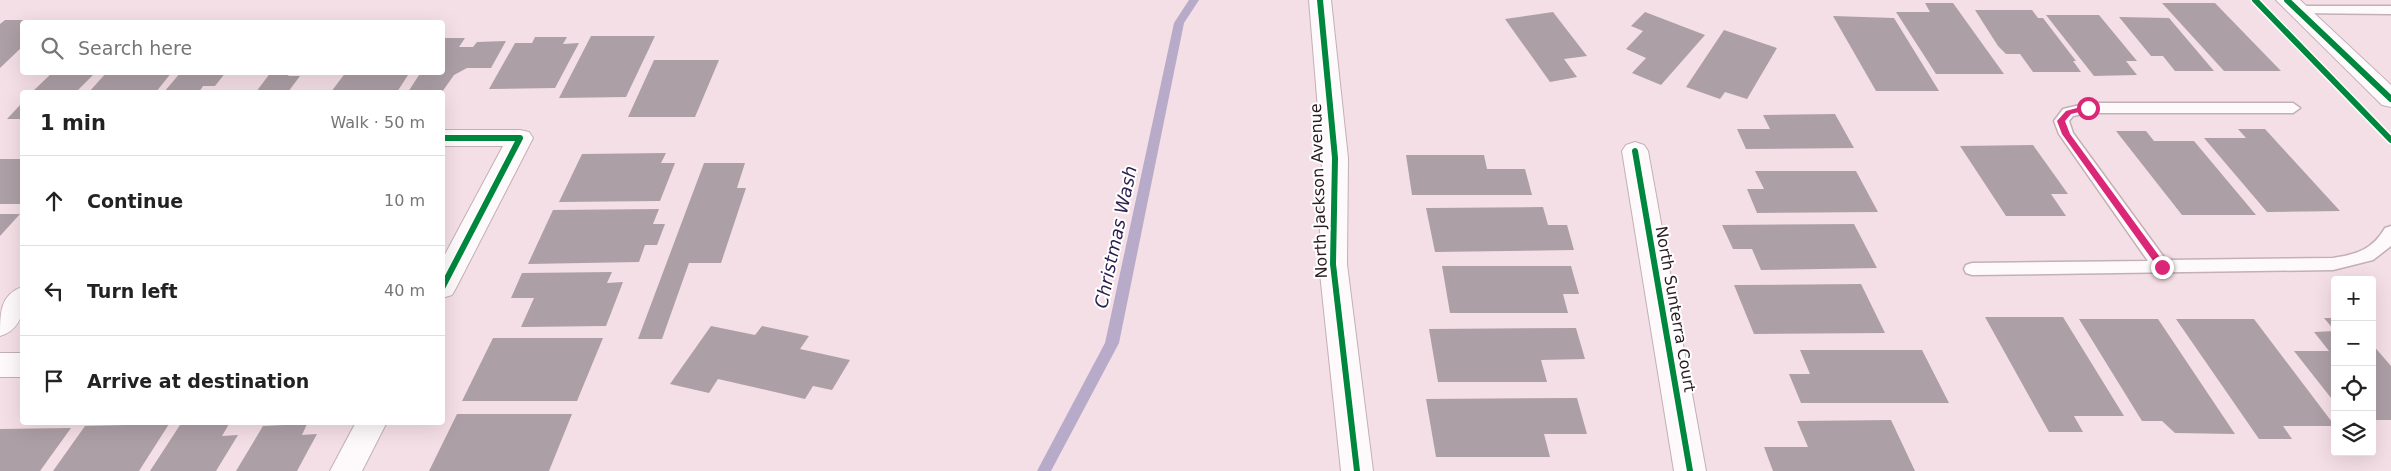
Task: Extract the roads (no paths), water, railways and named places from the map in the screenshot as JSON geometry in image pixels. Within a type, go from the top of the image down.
[{"type":"street","name":"North Jackson Avenue","points":[[1320,0],[1335,158],[1333,264],[1357,471]]},
{"type":"street","points":[[2292,5],[2391,100]]},
{"type":"street","points":[[445,138],[520,138],[445,282]]},
{"type":"street","name":"North Sunterra Court","points":[[1635,151],[1690,471]]},
{"type":"street","points":[[0,325],[20,300]]},
{"type":"street","points":[[0,365],[20,365]]},
{"type":"street","points":[[346,471],[370,425]]},
{"type":"lane","points":[[2292,5],[2391,10]]},
{"type":"lane","points":[[2162,267],[2066,134],[2061,121],[2068,112],[2088,108],[2294,108]]},
{"type":"lane","points":[[1972,269],[2333,264],[2370,257],[2388,241],[2391,232]]},
{"type":"waterway","name":"Christmas Wash","points":[[1044,471],[1112,343],[1179,23],[1194,0]]}]
